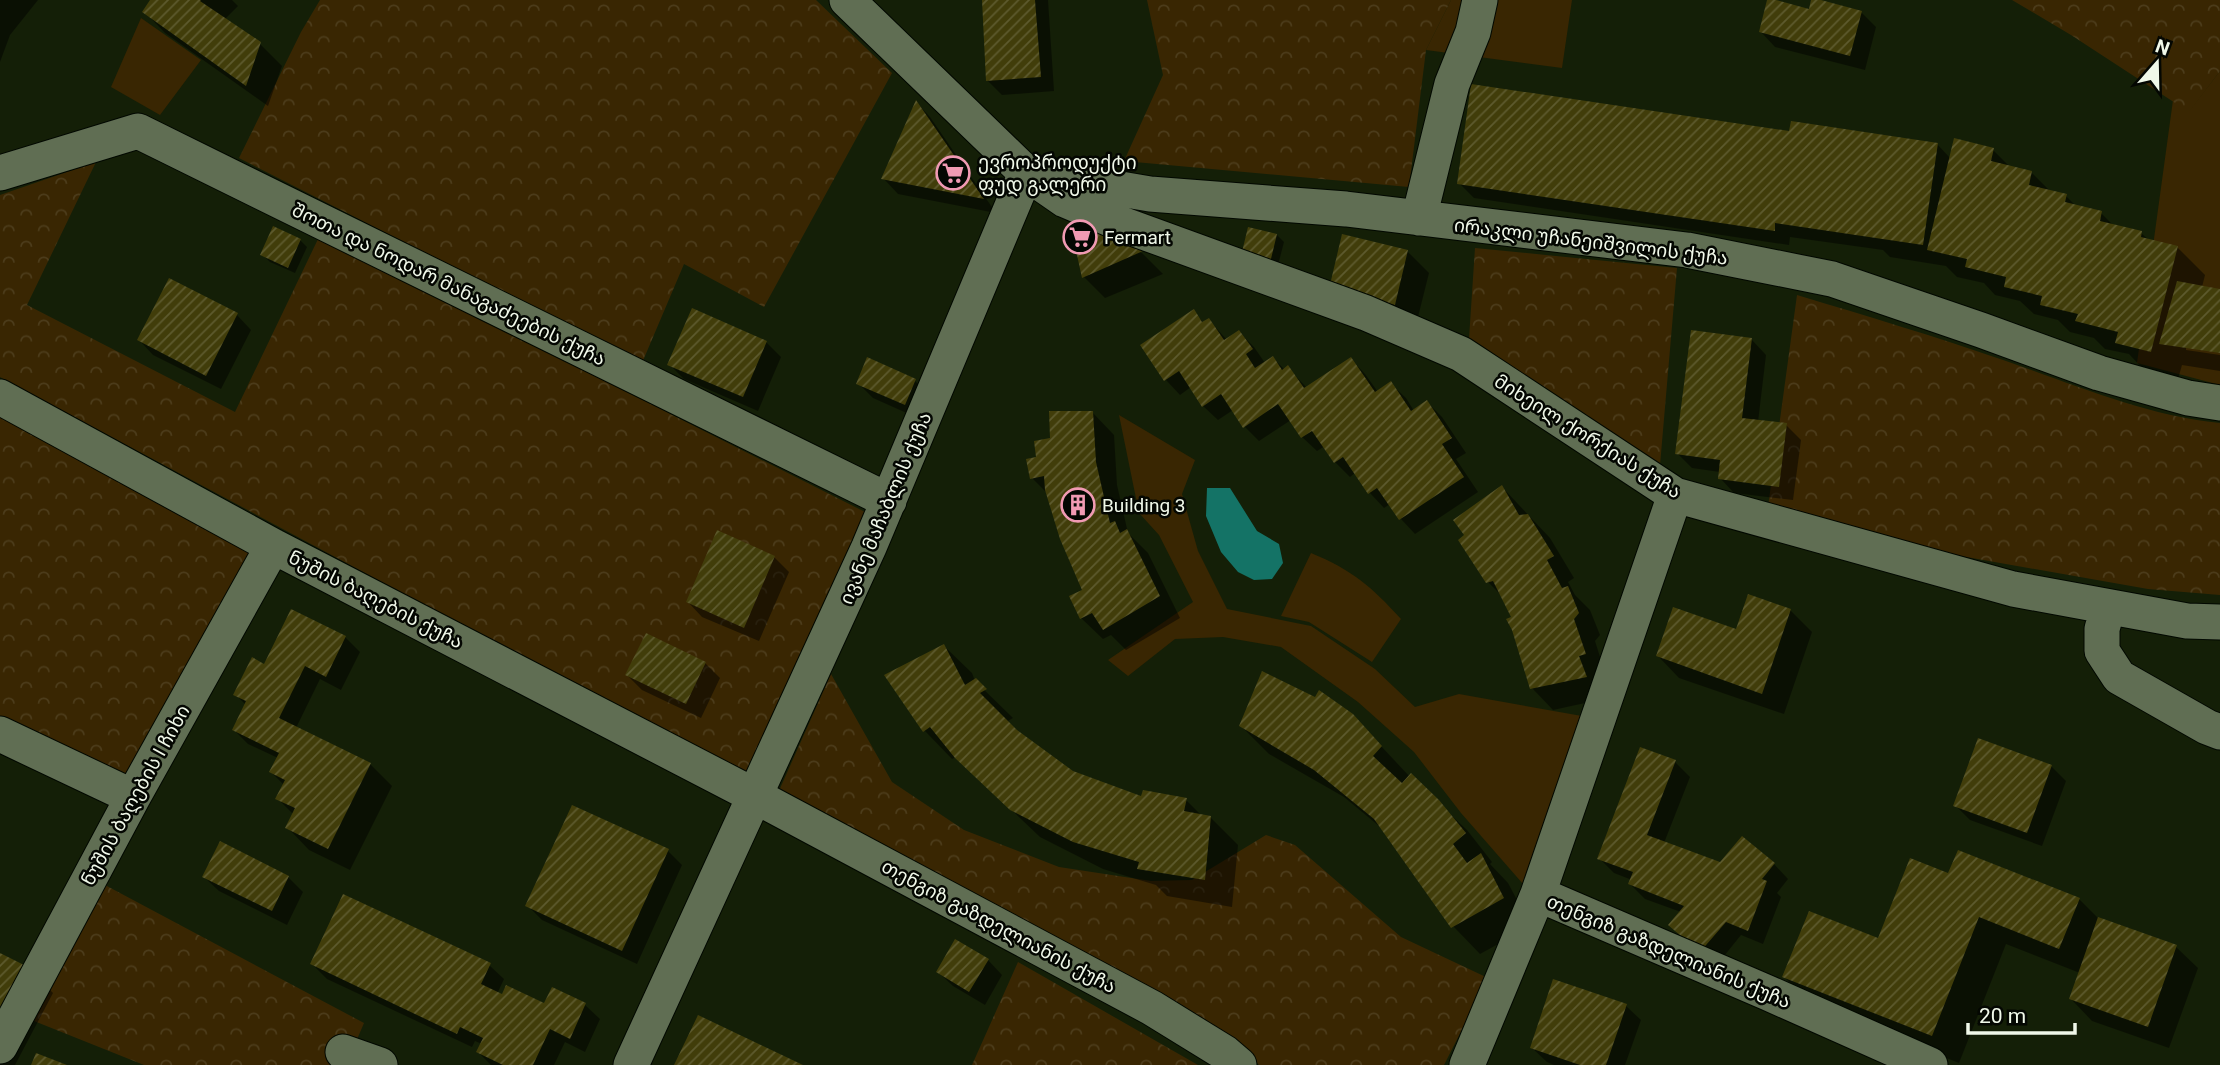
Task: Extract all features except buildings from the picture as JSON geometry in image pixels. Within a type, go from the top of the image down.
[{"type":"street","points":[[847,0],[1026,173]]},
{"type":"street","points":[[1419,218],[1452,84],[1473,32],[1480,0]]},
{"type":"street","name":"შოთა და ნოდარ მანაგაძეების ქუჩა","points":[[0,173],[138,131],[889,501]]},
{"type":"street","name":"ირაკლი უჩანეიშვილის ქუჩა","points":[[1026,173],[1150,194],[1346,209],[1687,250],[1832,279],[2099,373],[2188,398],[2220,403]]},
{"type":"street","name":"მიხეილ ქორქიას ქუჩა","points":[[1026,173],[1065,200],[1124,225],[1366,313],[1461,354],[1675,495],[2013,589],[2187,621],[2220,622]]},
{"type":"street","name":"ივანე მაჩაბლის ქუჩა","points":[[631,1065],[889,501],[1026,173]]},
{"type":"street","name":"ნუშის ბაღების ქუჩა","points":[[0,397],[273,546],[755,796]]},
{"type":"street","points":[[1538,894],[1675,495]]},
{"type":"street","name":"ნუშის ბაღების I ჩიხი","points":[[0,1046],[132,797],[273,546]]},
{"type":"street","points":[[2109,607],[2102,629],[2102,651],[2119,677],[2220,732]]},
{"type":"street","points":[[0,734],[132,797]]},
{"type":"street","name":"თენგიზ გაზდელიანის ქუჩა","points":[[755,796],[1152,1008],[1225,1053],[1238,1065]]},
{"type":"street","name":"თენგიზ გაზდელიანის ქუჩა","points":[[1467,1065],[1538,894],[1930,1065]]},
{"type":"street","points":[[343,1052],[380,1065]]},
{"type":"green space","points":[[320,0],[816,0],[892,73],[764,307],[684,264],[642,363],[239,158],[301,32]]},
{"type":"green space","points":[[1147,0],[1451,0],[1426,50],[1409,187],[1124,161],[1163,75]]},
{"type":"green space","points":[[1451,0],[1572,0],[1562,68],[1426,50]]},
{"type":"green space","points":[[2012,0],[2220,0],[2220,71],[2189,112]]},
{"type":"green space","points":[[141,18],[201,60],[160,115],[111,87]]},
{"type":"green space","points":[[2220,71],[2220,385],[2137,363],[2173,100],[2189,111]]},
{"type":"green space","points":[[96,162],[27,305],[235,412],[319,237],[865,512],[745,777],[0,377],[0,195]]},
{"type":"green space","points":[[1475,248],[1677,268],[1660,465],[1469,339]]},
{"type":"green space","points":[[1797,295],[1954,344],[2137,406],[2220,423],[2220,595],[2148,589],[1927,550],[1768,507]]},
{"type":"green space","points":[[0,413],[251,554],[131,778],[0,716]]},
{"type":"green space","points":[[1119,415],[1195,460],[1182,494],[1198,551],[1227,609],[1311,626],[1375,669],[1415,707],[1459,694],[1582,716],[1523,884],[1461,813],[1414,752],[1358,702],[1281,647],[1223,637],[1175,639],[1128,676],[1108,660],[1193,602],[1159,535],[1139,513]]},
{"type":"green space","points":[[1311,553],[1360,580],[1401,619],[1372,662],[1309,622],[1281,616]]},
{"type":"green space","points":[[831,674],[892,782],[964,830],[1059,867],[1151,881],[1192,880],[1266,835],[1295,845],[1401,937],[1488,978],[1444,1065],[1259,1065],[1223,1031],[778,793]]},
{"type":"green space","points":[[105,885],[364,1023],[346,1065],[144,1065],[29,1019]]},
{"type":"green space","points":[[1018,962],[1198,1065],[972,1065]]},
{"type":"water","points":[[1207,488],[1230,488],[1257,531],[1279,544],[1283,563],[1272,579],[1254,580],[1238,572],[1221,552],[1206,516]]},
{"type":"place","name":"ევროპროდუქტი ფუდ გალერი","points":[[953,173]]},
{"type":"place","name":"Fermart","points":[[1080,237]]},
{"type":"place","name":"Building 3","points":[[1078,505]]}]
